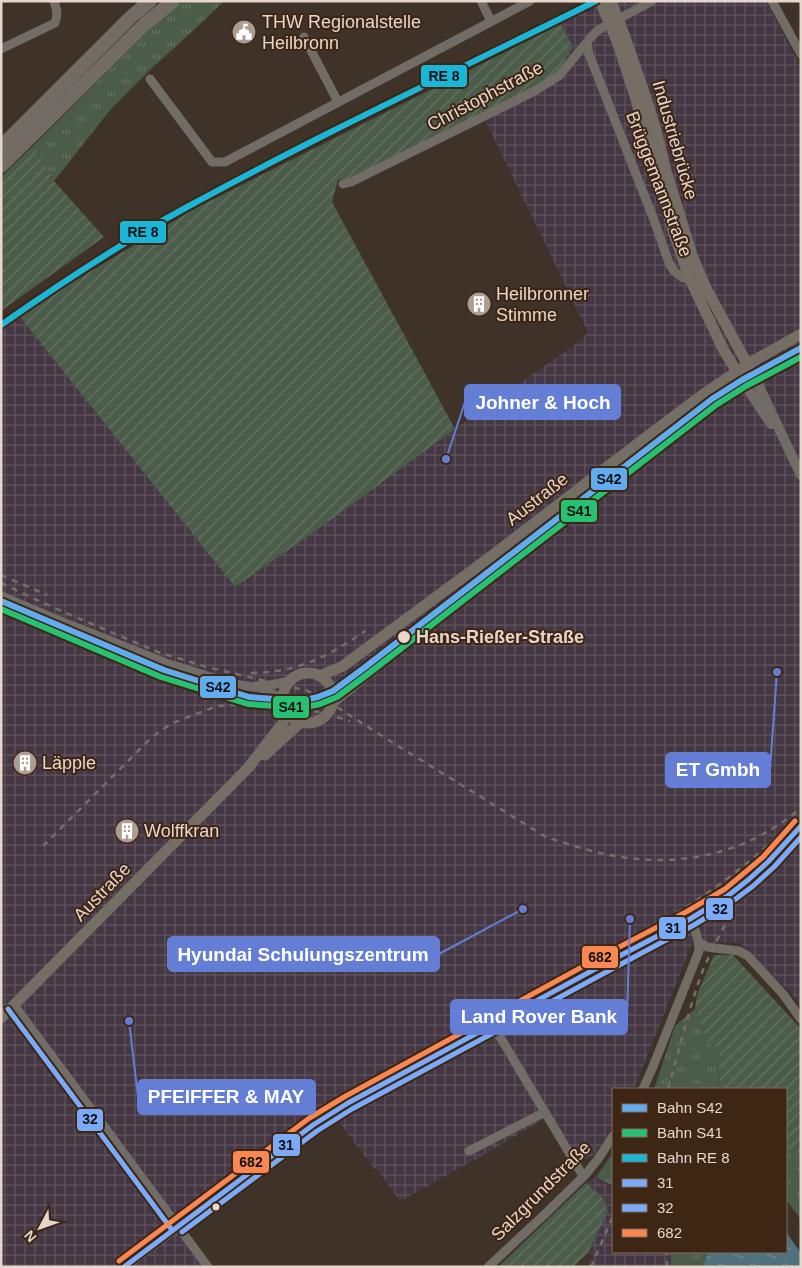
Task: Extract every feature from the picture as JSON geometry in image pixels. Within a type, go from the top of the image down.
[{"type":"main road","points":[[1,147],[150,1]]},
{"type":"main road","points":[[1,166],[145,24],[173,1]]},
{"type":"main road","name":"Industriebrücke","points":[[600,1],[621,39],[650,111],[684,230],[693,258],[706,288]]},
{"type":"main road","name":"Industriebrücke","points":[[611,1],[635,96],[673,230],[689,277]]},
{"type":"main road","name":"Brüggemannstraße","points":[[689,277],[723,349],[737,372],[750,382]]},
{"type":"main road","name":"Brüggemannstraße","points":[[706,288],[748,364],[750,382]]},
{"type":"main road","name":"Austraße","points":[[248,768],[283,723],[285,707],[283,692],[289,681],[302,673],[320,676],[343,666],[497,552],[649,435],[748,364],[801,334]]},
{"type":"main road","name":"Austraße","points":[[1,1018],[248,768],[301,722],[311,723],[321,720],[327,714],[333,702],[460,599],[498,572],[728,395],[801,354]]},
{"type":"main road","points":[[320,676],[329,684],[333,702]]},
{"type":"main road","points":[[285,707],[291,717],[301,722]]},
{"type":"street","points":[[1,49],[54,23],[58,13],[54,1]]},
{"type":"street","points":[[481,1],[491,20]]},
{"type":"street","points":[[150,79],[212,162],[225,162],[530,1]]},
{"type":"street","name":"Christophstraße","points":[[343,184],[352,182],[533,92],[559,76],[598,30],[652,1]]},
{"type":"street","points":[[772,1],[801,54]]},
{"type":"street","points":[[304,37],[338,102]]},
{"type":"street","name":"Brüggemannstraße","points":[[587,43],[669,263],[679,276],[683,278],[689,277]]},
{"type":"street","name":"Brüggemannstraße","points":[[750,382],[801,475]]},
{"type":"street","points":[[1,596],[166,663],[234,684],[256,687],[277,696],[285,707]]},
{"type":"street","points":[[256,687],[289,681]]},
{"type":"street","points":[[124,1267],[313,1125],[348,1103],[690,919],[729,895],[768,862],[801,826]]},
{"type":"street","points":[[643,1088],[699,952],[699,942],[690,919]]},
{"type":"street","points":[[699,942],[707,947],[739,951],[748,956],[782,994],[801,1019]]},
{"type":"street","points":[[14,1005],[208,1267]]},
{"type":"street","points":[[493,1025],[583,1176]]},
{"type":"street","points":[[469,1151],[545,1112]]},
{"type":"street","name":"Salzgrundstraße","points":[[488,1267],[583,1176],[598,1160],[612,1138]]},
{"type":"shaded area","points":[[607,1],[766,1],[801,68],[801,1008],[791,993],[739,942],[692,944],[634,1088],[612,1088],[612,1128],[594,1155],[589,1158],[584,1159],[575,1154],[551,1115],[400,1201],[336,1118],[305,1137],[180,1234],[204,1267],[1,1267],[1,330],[20,317],[235,587],[580,341],[588,332],[482,114],[573,47],[561,24]]},
{"type":"shaded area","points":[[596,1177],[612,1188],[612,1253],[671,1253],[671,1267],[587,1267],[593,1255],[588,1253],[608,1210],[603,1198],[586,1183]]},
{"type":"green space","points":[[182,1],[224,1],[111,109],[54,181],[34,145],[160,19]]},
{"type":"green space","points":[[561,24],[573,47],[557,73],[532,88],[351,179],[338,180],[332,202],[455,429],[310,535],[235,587],[20,317],[68,285],[194,209]]},
{"type":"green space","points":[[34,145],[54,181],[104,237],[1,311],[1,177]]},
{"type":"green space","points":[[714,955],[733,955],[801,1029],[801,1156],[787,1149],[787,1088],[720,1088],[718,1048],[708,1043],[695,1009],[697,995]]},
{"type":"green space","points":[[695,1009],[708,1043],[718,1048],[720,1088],[654,1088],[675,1026]]},
{"type":"green space","points":[[787,1149],[801,1156],[801,1220],[787,1200]]},
{"type":"green space","points":[[612,1154],[612,1185],[596,1177]]},
{"type":"green space","points":[[586,1183],[603,1198],[608,1211],[588,1253],[573,1267],[498,1267]]},
{"type":"green space","points":[[671,1253],[708,1253],[703,1267],[671,1267]]},
{"type":"water","points":[[787,1233],[801,1253],[801,1267],[703,1267],[708,1253],[787,1253]]},
{"type":"railway","points":[[1,575],[47,595]]},
{"type":"railway","points":[[1,583],[158,652],[207,667],[308,691],[326,700],[546,837],[580,848],[615,856],[640,859],[690,858],[737,846],[781,823],[801,808]]},
{"type":"railway","points":[[251,673],[284,670],[312,661],[365,631]]},
{"type":"railway","points":[[43,846],[148,741],[173,723],[217,706],[248,704],[305,709],[350,721]]},
{"type":"railway","points":[[318,1109],[651,928],[724,881],[759,853],[790,823]]},
{"type":"railway","points":[[668,1088],[701,975],[747,883],[768,851]]},
{"type":"railway","points":[[591,1267],[612,1218]]},
{"type":"railway","points":[[667,1253],[667,1267]]},
{"type":"rail line","name":"S42","points":[[1,601],[164,670],[249,697],[301,701],[318,697],[333,691],[364,668],[712,399],[742,380],[801,348]]},
{"type":"rail line","name":"S41","points":[[1,609],[161,677],[248,704],[301,708],[320,704],[337,697],[368,674],[716,405],[746,386],[801,357]]},
{"type":"transit line","points":[[1,325],[92,263],[187,207],[339,128],[596,1]]},
{"type":"transit line","name":"682","points":[[119,1261],[308,1119],[344,1097],[725,889],[763,857],[795,821]]},
{"type":"transit line","name":"31","points":[[124,1267],[313,1125],[348,1103],[690,919],[729,895],[768,862],[801,826]]},
{"type":"transit line","name":"32","points":[[182,1232],[317,1131],[352,1109],[694,925],[733,901],[774,867],[801,837]]},
{"type":"transit line","name":"32","points":[[8,1009],[172,1230]]},
{"type":"place","name":"THW Regionalstelle Heilbronn","points":[[244,32]]},
{"type":"place","name":"Heilbronner Stimme","points":[[479,304]]},
{"type":"place","name":"Johner & Hoch","points":[[446,459]]},
{"type":"place","name":"Hans-Rießer-Straße","points":[[404,637]]},
{"type":"place","name":"ET Gmbh","points":[[777,672]]},
{"type":"place","name":"Läpple","points":[[25,763]]},
{"type":"place","name":"Wolffkran","points":[[127,831]]},
{"type":"place","name":"Hyundai Schulungszentrum","points":[[523,909]]},
{"type":"place","name":"Land Rover Bank","points":[[630,919]]},
{"type":"place","name":"PFEIFFER & MAY","points":[[129,1021]]}]
